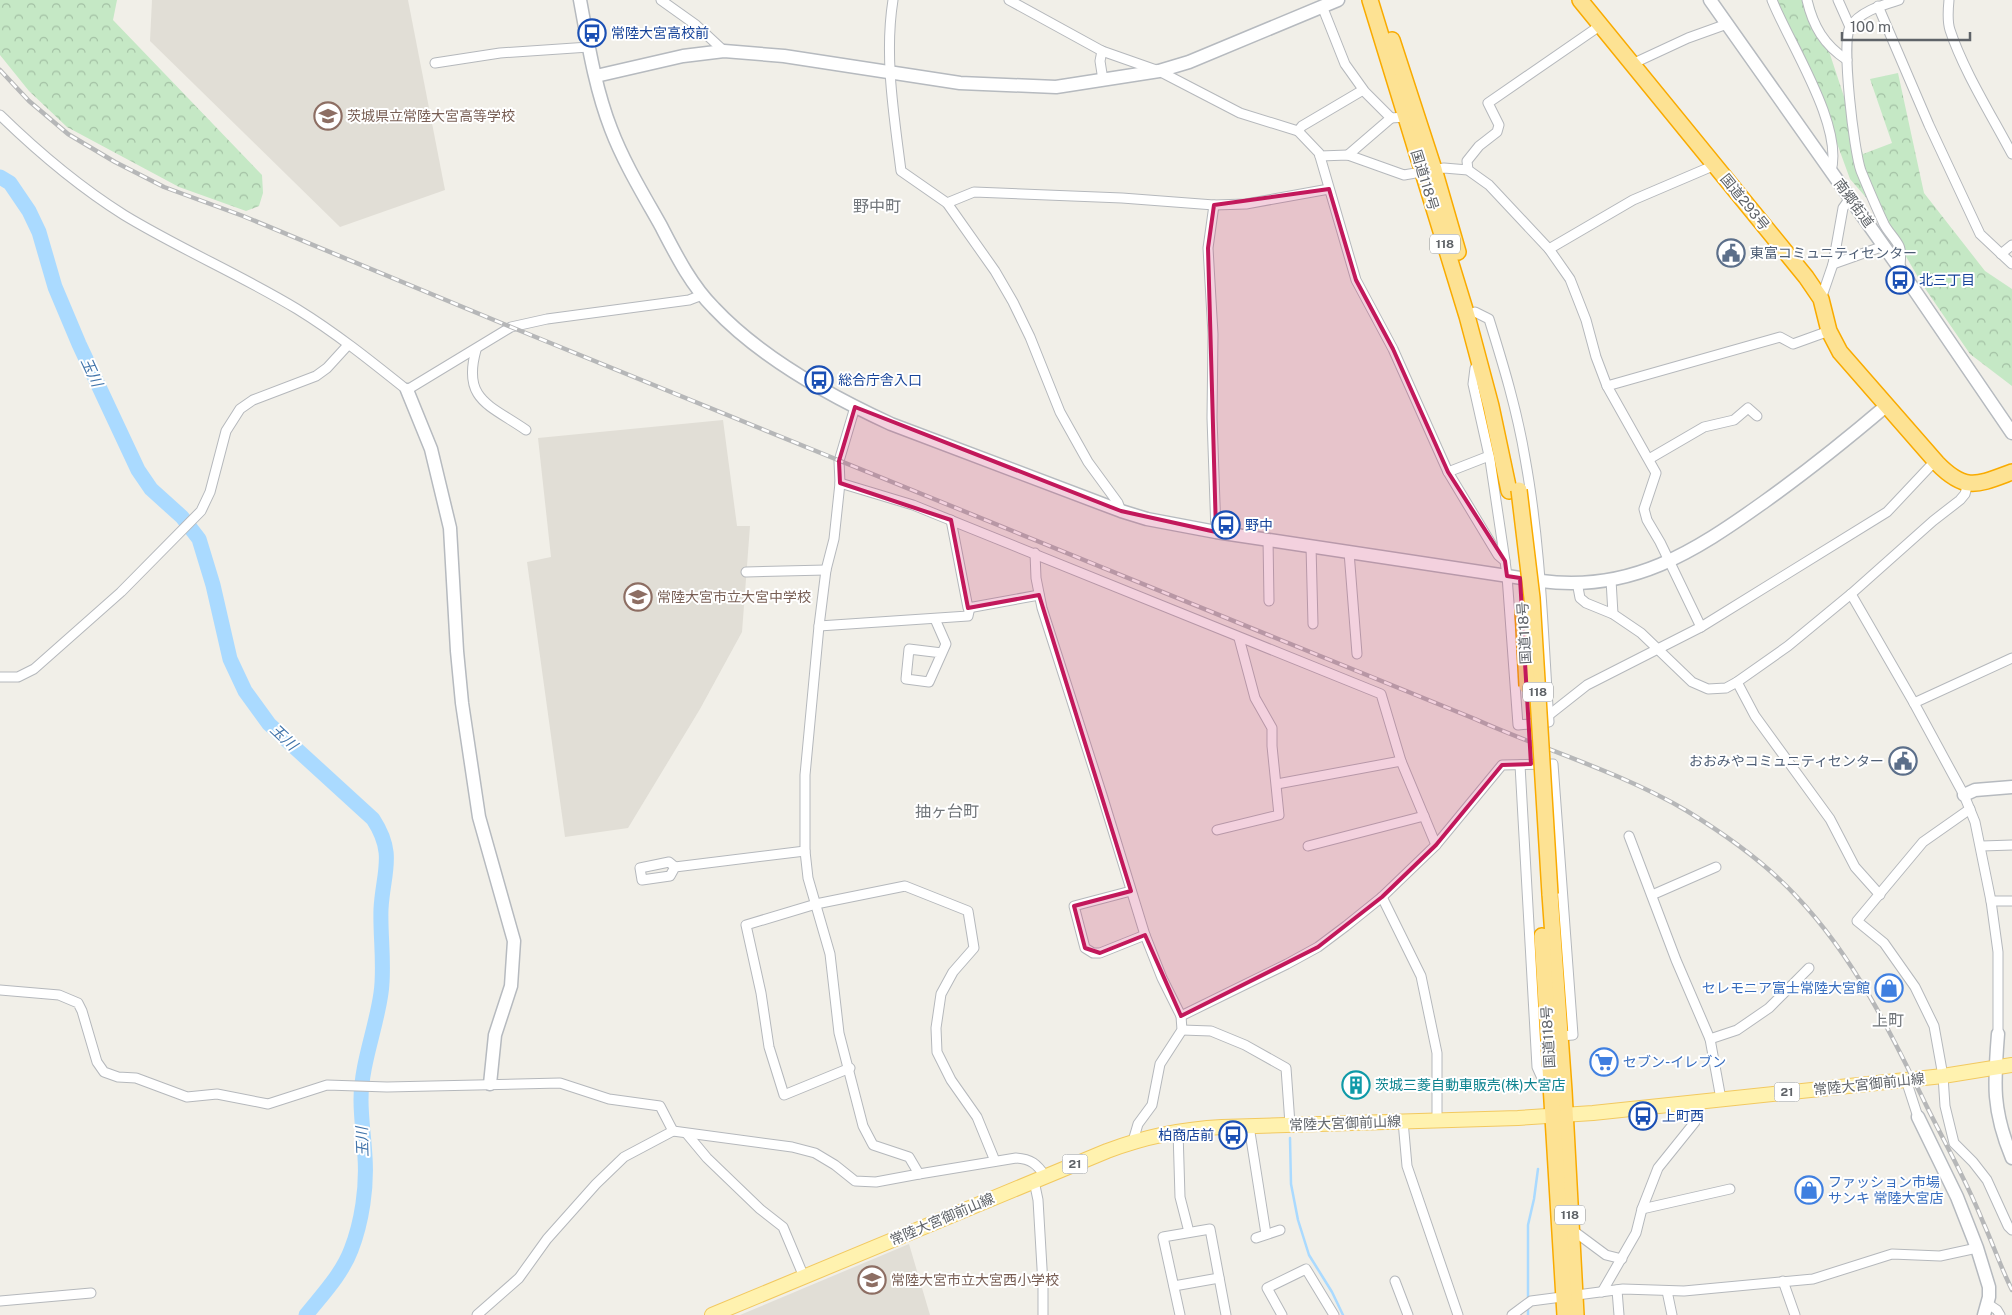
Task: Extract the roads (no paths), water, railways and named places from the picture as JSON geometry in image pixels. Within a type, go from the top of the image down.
[{"type":"highway","name":"国道118号","points":[[1370,0],[1398,117],[1428,171],[1475,312],[1500,402],[1514,491],[1545,894],[1560,1036],[1559,1115],[1570,1297],[1576,1315]]},
{"type":"highway","name":"国道118号","points":[[1380,0],[1514,491]]},
{"type":"highway","name":"国道293号","points":[[1580,0],[1806,277],[1821,299],[1829,331],[1844,357],[1935,461],[1954,479],[1968,483]]},
{"type":"highway","points":[[1968,483],[1987,480],[2012,472]]},
{"type":"highway","name":"国道118号","points":[[1545,894],[1551,1086],[1559,1115],[1571,1229],[1570,1297],[1566,1315]]},
{"type":"main road","name":"常陸大宮御前山線","points":[[712,1315],[1132,1142],[1178,1131],[1290,1124],[1559,1115],[1943,1076],[2012,1065]]},
{"type":"street","points":[[580,0],[603,104],[618,147],[677,256],[702,295],[716,310],[753,342],[811,382],[855,407],[891,424],[1121,512],[1216,532],[1541,581],[1577,582],[1611,580],[1648,570],[1670,561],[1727,529],[1810,469],[1886,406]]},
{"type":"street","points":[[661,0],[696,25],[724,51]]},
{"type":"street","points":[[1009,0],[1102,51],[1159,71],[1240,113],[1298,131],[1320,156],[1356,280],[1393,349],[1448,472],[1498,555],[1505,561]]},
{"type":"street","points":[[596,76],[683,56],[724,51],[784,56],[960,84],[1056,87],[1159,71],[1189,62],[1226,48],[1318,4],[1338,0]]},
{"type":"street","name":"南郷街道","points":[[1710,0],[1884,246],[2012,433]]},
{"type":"street","points":[[1772,0],[1819,99],[1834,151],[1830,171]]},
{"type":"street","points":[[1807,0],[1815,26],[1827,45],[1847,60]]},
{"type":"street","points":[[1838,0],[1850,28]]},
{"type":"street","points":[[1899,0],[1878,6],[1859,18],[1850,28],[1847,38],[1847,60],[1855,145],[1860,168],[1884,225],[1900,247],[1900,269]]},
{"type":"street","points":[[1949,0],[1950,29],[1971,76],[2012,154]]},
{"type":"street","points":[[892,2],[890,26],[891,74],[901,171],[947,203],[995,271],[1014,302],[1060,412],[1088,462],[1118,503],[1121,512]]},
{"type":"street","points":[[1318,4],[1345,64],[1364,90],[1398,117],[1348,155]]},
{"type":"street","points":[[1878,6],[1929,125],[1980,234],[2012,264]]},
{"type":"street","points":[[1632,64],[1688,38],[1727,24]]},
{"type":"street","points":[[1468,170],[1467,161],[1479,146],[1497,132],[1499,125],[1488,103],[1601,26]]},
{"type":"street","points":[[435,63],[500,53],[589,47]]},
{"type":"street","points":[[1102,51],[1100,61],[1103,80]]},
{"type":"street","points":[[1298,131],[1302,126],[1364,90]]},
{"type":"street","points":[[0,115],[52,164],[86,190],[156,233],[296,309],[348,345],[407,390],[431,449],[450,528],[462,703],[477,808],[514,941],[511,986],[495,1035],[490,1084]]},
{"type":"street","points":[[1320,156],[1348,155],[1404,175],[1428,171],[1468,170],[1489,185],[1549,249],[1570,279],[1586,320],[1596,357],[1607,386],[1656,474],[1644,509],[1647,520],[1670,561],[1701,627]]},
{"type":"street","points":[[1549,249],[1634,200],[1715,165]]},
{"type":"street","points":[[947,203],[974,192],[1122,198],[1214,205],[1246,204],[1329,189]]},
{"type":"street","points":[[1821,299],[1833,264],[1843,208],[1850,198]]},
{"type":"street","points":[[1214,205],[1208,248],[1213,334],[1212,418],[1216,532]]},
{"type":"street","points":[[2001,254],[2012,244]]},
{"type":"street","points":[[1833,264],[1884,246]]},
{"type":"street","points":[[407,390],[511,328],[527,323],[689,300],[702,295]]},
{"type":"street","points":[[1475,312],[1489,318],[1512,398],[1527,468],[1541,581],[1549,722],[1518,724],[1508,576],[1489,456],[1473,384],[1475,368],[1480,365]]},
{"type":"street","points":[[1607,386],[1780,336],[1793,344],[1829,331]]},
{"type":"street","points":[[0,677],[18,677],[34,669],[121,592],[200,511],[210,492],[226,431],[240,409],[253,400],[316,376],[327,368],[348,345]]},
{"type":"street","points":[[476,350],[471,377],[475,391],[484,401],[526,430]]},
{"type":"street","points":[[855,407],[840,461],[840,483],[834,539],[826,570],[819,626],[805,775],[805,851],[808,878],[830,954],[839,1033],[850,1068],[864,1126],[872,1145],[909,1156],[918,1174]]},
{"type":"street","points":[[1649,459],[1704,427],[1734,420],[1748,408],[1757,416]]},
{"type":"street","points":[[1448,472],[1489,456]]},
{"type":"street","points":[[1549,716],[1587,685],[1701,627],[1887,512],[1935,461]]},
{"type":"street","points":[[840,483],[913,505],[1381,694],[1401,761],[1436,845]]},
{"type":"street","points":[[1577,582],[1580,598],[1586,603],[1613,614],[1641,633],[1659,648],[1685,676],[1699,686],[1718,690],[1726,688],[1788,646],[1851,594],[1933,521],[1960,500],[1965,494],[1968,483]]},
{"type":"street","points":[[951,520],[968,608],[970,607]]},
{"type":"street","points":[[1268,539],[1269,601]]},
{"type":"street","points":[[1311,546],[1312,624]]},
{"type":"street","points":[[1349,552],[1357,654]]},
{"type":"street","points":[[1035,553],[1036,578],[1042,608],[1145,935],[1162,978],[1181,1016],[1182,1030],[1160,1064],[1152,1105],[1138,1124],[1132,1142]]},
{"type":"street","points":[[746,572],[826,570]]},
{"type":"street","points":[[1611,580],[1613,614]]},
{"type":"street","points":[[1851,594],[1914,703],[1964,795],[1982,846],[1998,952],[1998,1034],[1995,1102],[2001,1129],[2012,1158]]},
{"type":"street","points":[[970,607],[1039,595]]},
{"type":"street","points":[[819,626],[968,616],[970,607]]},
{"type":"street","points":[[935,618],[946,644],[942,653],[929,682],[906,679],[910,649],[942,653]]},
{"type":"street","points":[[1217,830],[1279,815],[1272,728],[1255,698],[1239,638]]},
{"type":"street","points":[[1914,703],[2012,658]]},
{"type":"street","points":[[1737,682],[1755,716],[1830,819],[1855,867],[1880,895]]},
{"type":"street","points":[[1276,784],[1401,761]]},
{"type":"street","points":[[1520,764],[1537,1067],[1541,1076],[1551,1086]]},
{"type":"street","points":[[1181,1016],[1318,947],[1382,897],[1436,845],[1502,765],[1553,764],[1573,1035],[1560,1036]]},
{"type":"street","points":[[1964,795],[1975,790],[2012,787]]},
{"type":"street","points":[[1970,809],[1923,842],[1857,922],[1884,943],[1915,987],[1934,1026],[1943,1076],[1945,1106],[1954,1143],[1973,1162],[1987,1180],[2008,1226],[2012,1230]]},
{"type":"street","points":[[1308,846],[1424,816]]},
{"type":"street","points":[[1629,836],[1676,960],[1710,1039],[1721,1099]]},
{"type":"street","points":[[1982,846],[2012,845]]},
{"type":"street","points":[[675,868],[805,851]]},
{"type":"street","points":[[1652,895],[1716,867]]},
{"type":"street","points":[[850,1068],[784,1094],[769,1047],[761,993],[746,925],[816,904],[905,886],[968,911],[974,948],[953,972],[941,994],[936,1028],[937,1052],[950,1080],[977,1117],[995,1161]]},
{"type":"street","points":[[1132,890],[1074,906],[1085,948],[1093,953],[1100,953],[1145,935]]},
{"type":"street","points":[[1382,897],[1421,976],[1438,1053],[1437,1120]]},
{"type":"street","points":[[1991,901],[2012,901]]},
{"type":"street","points":[[1710,1039],[1737,1030],[1769,1008],[1809,968]]},
{"type":"street","points":[[0,990],[59,996],[78,1002],[97,1062],[104,1072],[118,1077],[136,1078],[187,1097],[217,1094],[268,1104],[327,1085],[387,1087],[560,1083],[609,1099],[660,1106],[673,1131]]},
{"type":"street","points":[[1182,1030],[1211,1031],[1245,1045],[1286,1068],[1290,1124]]},
{"type":"street","points":[[1906,1080],[1918,1117],[1957,1197],[1977,1248],[1989,1287],[1986,1309],[1997,1310],[2000,1315]]},
{"type":"street","points":[[1602,1292],[1636,1233],[1642,1209],[1658,1168],[1695,1122],[1695,1102]]},
{"type":"street","points":[[1404,1121],[1407,1166],[1458,1315]]},
{"type":"street","points":[[1249,1126],[1266,1234]]},
{"type":"street","points":[[478,1315],[519,1278],[547,1239],[596,1184],[624,1157],[673,1131],[815,1153],[835,1165],[855,1182],[876,1182],[995,1161],[1026,1158],[1039,1166],[1038,1200],[1043,1315]]},
{"type":"street","points":[[1178,1131],[1180,1197],[1188,1232]]},
{"type":"street","points":[[687,1134],[707,1158],[760,1209],[783,1227],[804,1277]]},
{"type":"street","points":[[1642,1209],[1730,1189]]},
{"type":"street","points":[[1180,1315],[1163,1237],[1210,1229],[1226,1315]]},
{"type":"street","points":[[1571,1229],[1606,1255],[1622,1259]]},
{"type":"street","points":[[1256,1238],[1280,1230]]},
{"type":"street","points":[[1512,1315],[1531,1301],[1616,1290],[1684,1292],[1813,1279],[1892,1254],[1940,1256],[1977,1248]]},
{"type":"street","points":[[1282,1315],[1267,1288],[1306,1269],[1334,1315]]},
{"type":"street","points":[[1174,1286],[1219,1278]]},
{"type":"street","points":[[1395,1281],[1408,1315]]},
{"type":"street","points":[[1782,1281],[1795,1315]]},
{"type":"street","points":[[1616,1290],[1619,1315]]},
{"type":"street","points":[[1667,1291],[1672,1315]]},
{"type":"street","points":[[0,1300],[91,1293]]},
{"type":"waterway","name":"玉川","points":[[0,177],[10,183],[29,211],[39,232],[55,287],[79,344],[138,470],[151,489],[182,517],[199,539],[213,585],[230,659],[245,691],[269,724],[373,819],[384,843],[386,863],[381,909],[382,983],[379,1006],[363,1073],[362,1087],[361,1107],[365,1150],[363,1204],[355,1239],[347,1259],[331,1284],[306,1315]]},
{"type":"waterway","points":[[1290,1138],[1291,1184],[1298,1220],[1309,1255],[1332,1292],[1343,1315]]},
{"type":"waterway","points":[[1528,1299],[1528,1225],[1538,1169]]},
{"type":"waterway","points":[[1528,1307],[1528,1315]]},
{"type":"railway","points":[[0,70],[29,101],[68,134],[115,162],[164,187],[243,216],[511,327],[1609,773],[1662,797],[1687,811],[1745,850],[1785,885],[1817,920],[1854,970],[1900,1051],[1963,1178],[2012,1290]]},
{"type":"place","name":"常陸大宮高校前","points":[[592,33]]},
{"type":"place","name":"茨城県立常陸大宮高等学校","points":[[328,116]]},
{"type":"place","name":"東富コミュニティセンター","points":[[1731,253]]},
{"type":"place","name":"北三丁目","points":[[1900,280]]},
{"type":"place","name":"総合庁舎入口","points":[[819,380]]},
{"type":"place","name":"野中","points":[[1226,525]]},
{"type":"place","name":"常陸大宮市立大宮中学校","points":[[638,597]]},
{"type":"place","name":"おおみやコミュニティセンター","points":[[1903,761]]},
{"type":"place","name":"セレモニア富士常陸大宮館","points":[[1889,988]]},
{"type":"place","name":"セブン-イレブン","points":[[1604,1062]]},
{"type":"place","name":"茨城三菱自動車販売(株)大宮店","points":[[1356,1085]]},
{"type":"place","name":"上町西","points":[[1643,1116]]},
{"type":"place","name":"柏商店前","points":[[1233,1135]]},
{"type":"place","name":"ファッション市場 サンキ 常陸大宮店","points":[[1809,1190]]},
{"type":"place","name":"常陸大宮市立大宮西小学校","points":[[872,1280]]},
{"type":"district","name":"野中町","points":[[877,206]]},
{"type":"district","name":"抽ヶ台町","points":[[947,811]]},
{"type":"district","name":"上町","points":[[1888,1020]]}]
